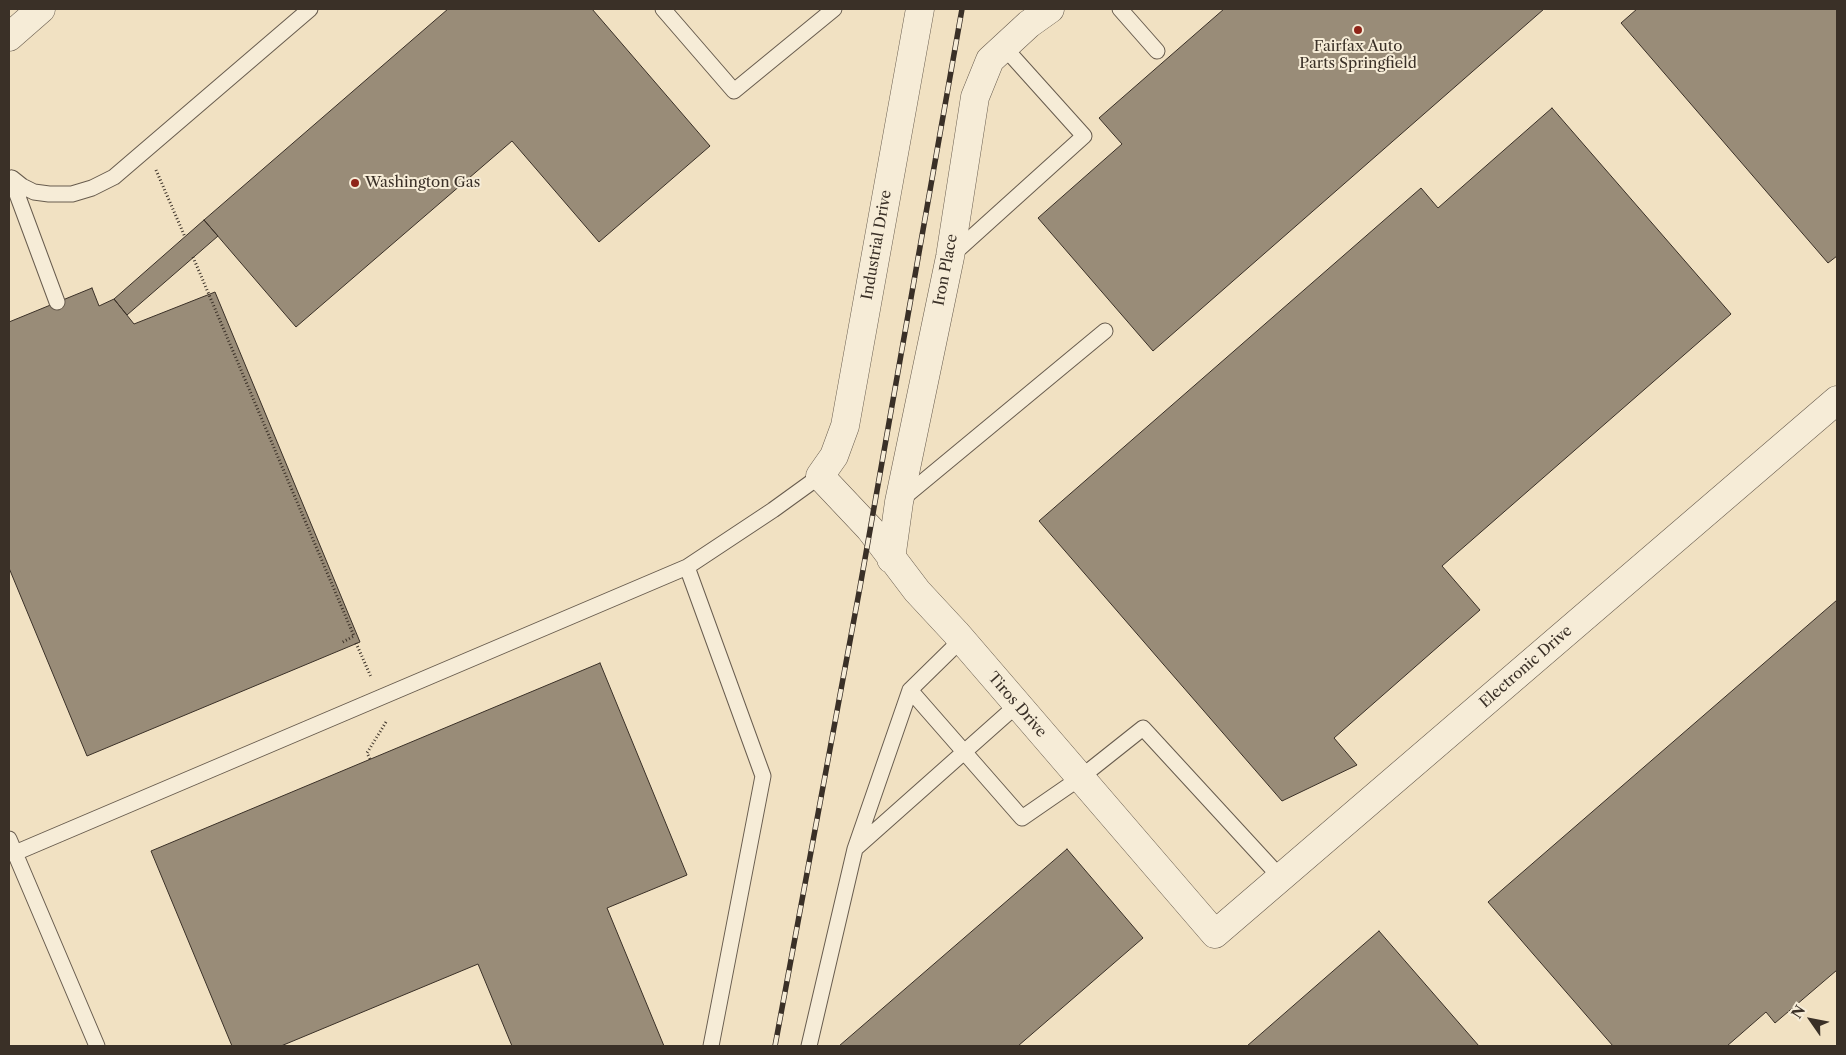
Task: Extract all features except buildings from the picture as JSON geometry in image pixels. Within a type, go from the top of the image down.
[{"type":"street","points":[[9,37],[42,9]]},
{"type":"street","name":"Industrial Drive","points":[[820,476],[834,456],[845,426],[920,9]]},
{"type":"street","name":"Iron Place","points":[[891,559],[899,502],[950,257],[975,97],[990,60],[1029,24],[1050,9]]},
{"type":"street","name":"Electronic Drive","points":[[1215,934],[1837,400]]},
{"type":"street","name":"Tiros Drive","points":[[820,476],[870,529],[916,591],[961,640],[1215,934]]},
{"type":"lane","points":[[10,177],[34,192],[72,194],[92,188],[114,177],[310,9]]},
{"type":"lane","points":[[663,9],[734,91],[834,9]]},
{"type":"lane","points":[[1120,9],[1157,51]]},
{"type":"lane","points":[[950,257],[1084,136],[1004,47]]},
{"type":"lane","points":[[10,177],[57,302]]},
{"type":"lane","points":[[899,502],[1105,331]]},
{"type":"lane","points":[[15,853],[687,567],[774,510],[820,476]]},
{"type":"lane","points":[[687,567],[762,776],[711,1046]]},
{"type":"lane","points":[[809,1046],[855,848],[910,690],[961,640]]},
{"type":"lane","points":[[910,690],[1022,818],[1080,778],[1143,728],[1281,878]]},
{"type":"lane","points":[[855,848],[1017,705]]},
{"type":"lane","points":[[9,839],[97,1046]]},
{"type":"path","points":[[148,149],[185,237]]},
{"type":"path","points":[[193,257],[354,636],[341,643]]},
{"type":"railway","points":[[775,1046],[860,587],[962,9]]},
{"type":"place","name":"Fairfax Auto Parts Springfield","points":[[1358,30]]},
{"type":"place","name":"Washington Gas","points":[[355,183]]}]
